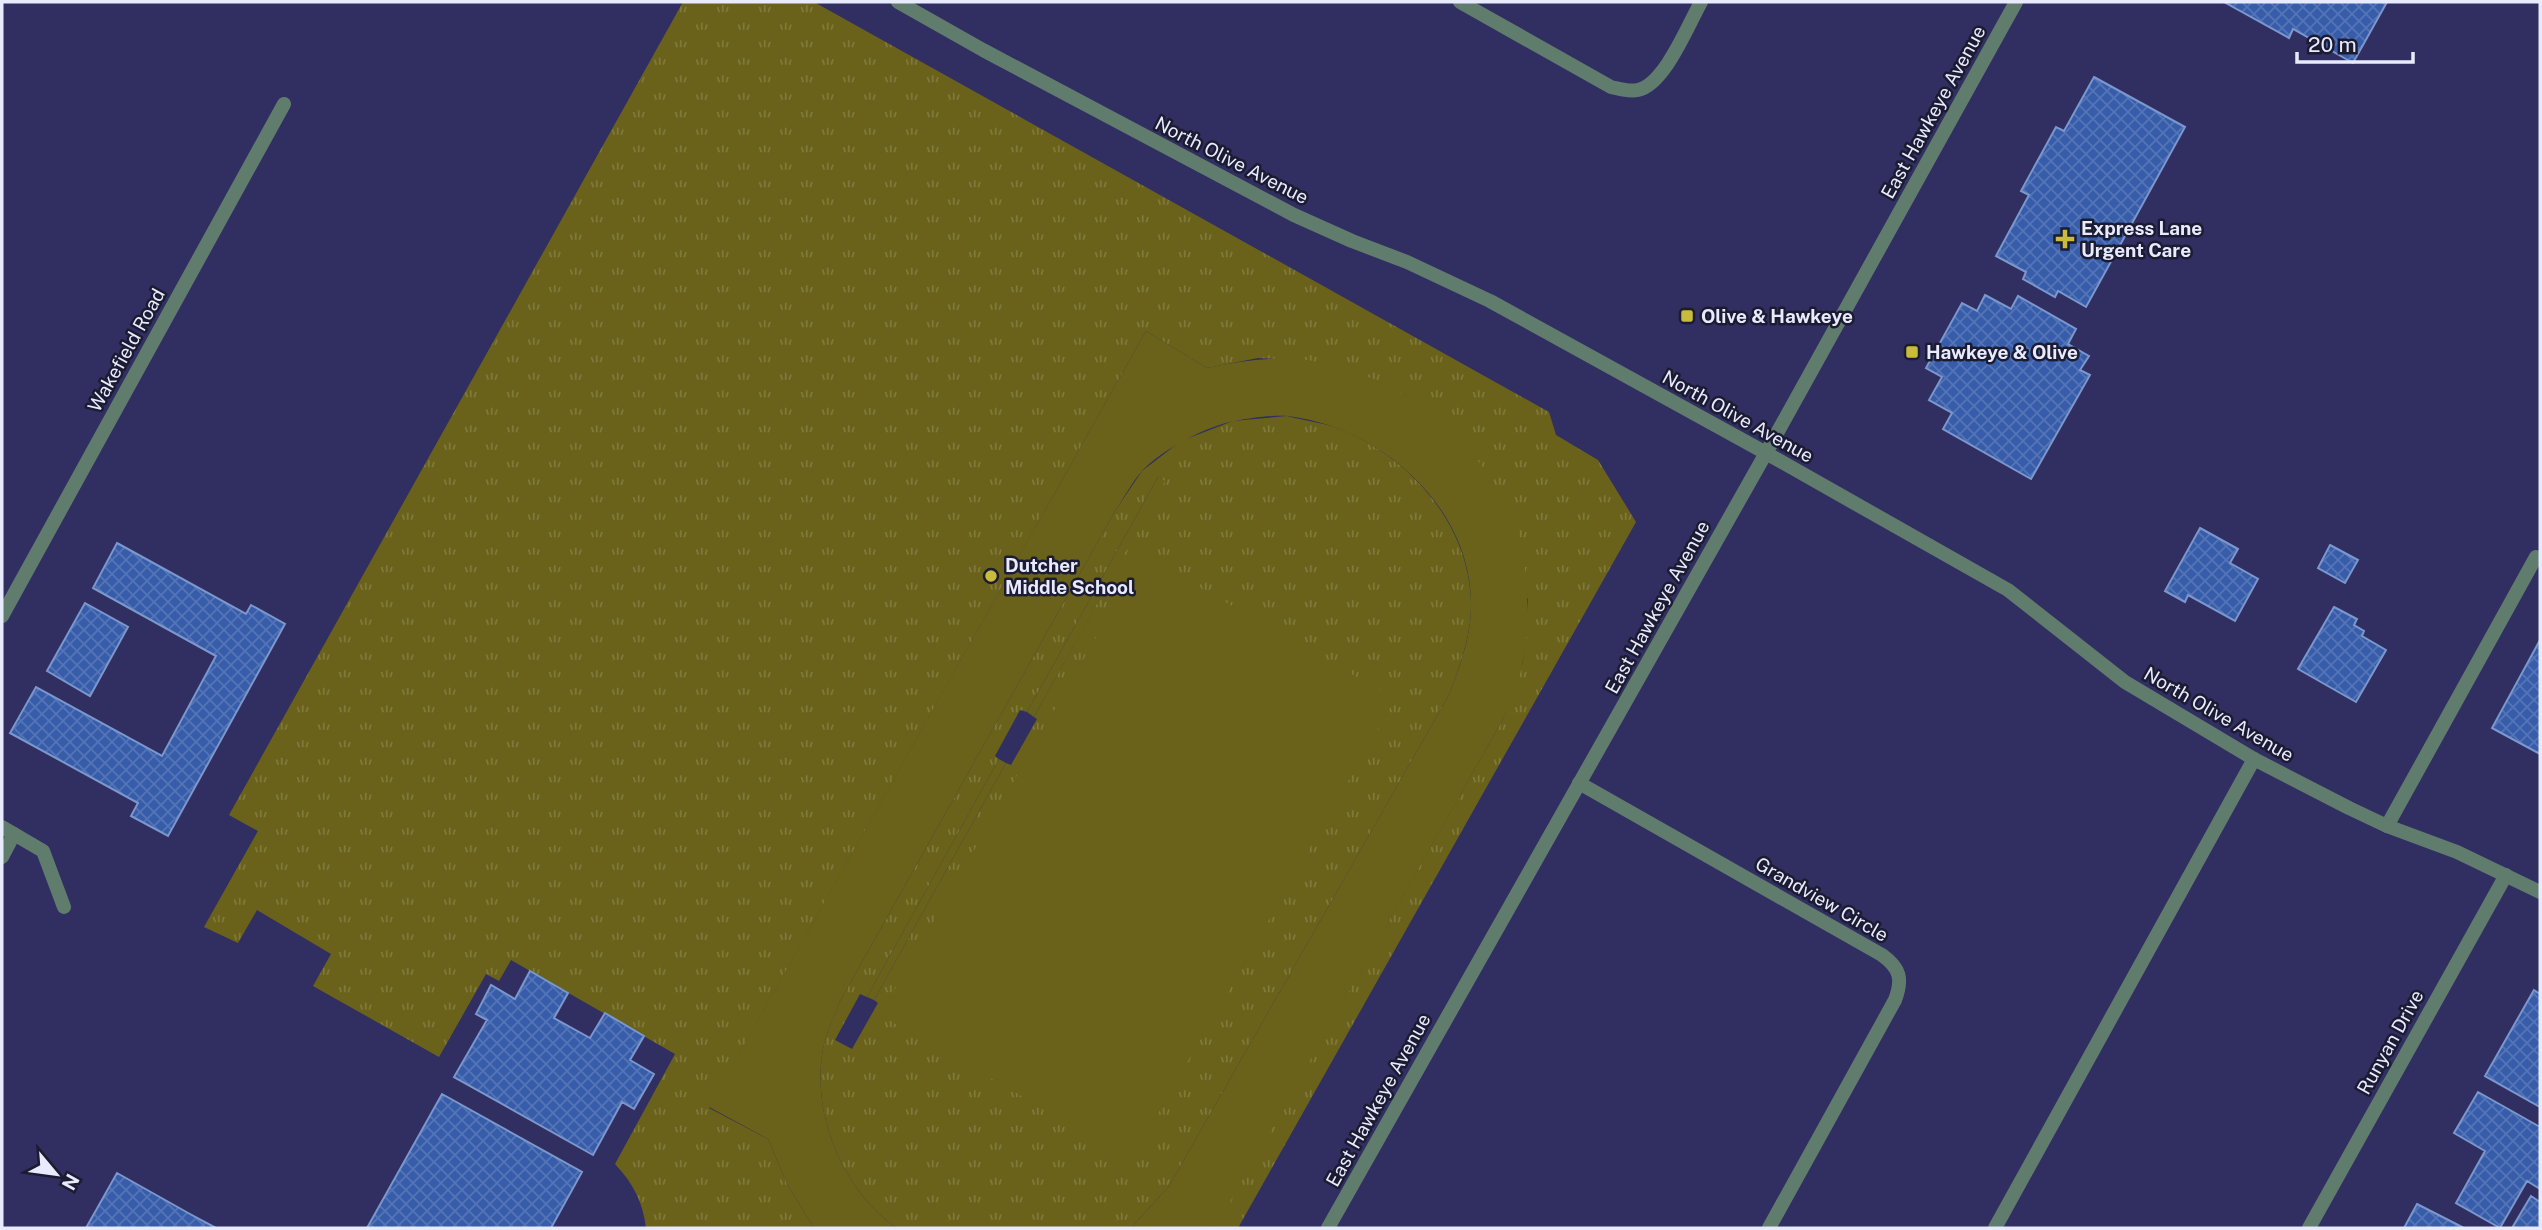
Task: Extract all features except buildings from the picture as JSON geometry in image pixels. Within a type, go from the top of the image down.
[{"type":"street","name":"North Olive Avenue","points":[[898,2],[1282,209],[1352,241],[1416,265],[1480,296],[1766,453],[2008,590],[2125,682],[2254,759],[2387,826],[2432,842],[2540,892]]},
{"type":"street","points":[[1460,2],[1611,87],[1627,90],[1640,89],[1663,71],[1701,2]]},
{"type":"street","name":"East Hawkeye Avenue","points":[[1328,1228],[1766,453],[2016,2]]},
{"type":"street","name":"Wakefield Road","points":[[2,616],[284,104]]},
{"type":"street","points":[[2387,826],[2539,555]]},
{"type":"street","points":[[1995,1228],[2254,759]]},
{"type":"street","name":"Grandview Circle","points":[[1579,783],[1882,955],[1894,964],[1901,975],[1895,1000],[1769,1228]]},
{"type":"street","points":[[2,856],[8,831],[43,851],[64,907]]},
{"type":"street","name":"Runyan Drive","points":[[2309,1228],[2506,875]]},
{"type":"green space","points":[[683,2],[814,2],[1549,412],[1556,435],[1598,460],[1636,522],[1238,1228],[1214,1228],[1502,721],[1523,662],[1528,599],[1312,361],[1258,358],[1207,368],[1146,331],[709,1108],[768,1139],[787,1184],[814,1228],[646,1228],[636,1193],[615,1164],[675,1054],[511,960],[499,981],[486,974],[439,1057],[313,986],[331,954],[257,910],[238,943],[204,927],[258,831],[229,815]]},
{"type":"green space","points":[[1146,331],[1207,368],[1246,361],[1286,359],[1344,368],[1374,379],[1402,394],[1429,411],[1452,432],[1474,455],[1492,481],[1518,535],[1527,584],[1527,631],[1522,669],[1517,684],[1502,721],[1218,1223],[1214,1228],[1131,1228],[1169,1186],[1449,695],[1464,650],[1471,614],[1467,567],[1455,534],[1437,504],[1414,477],[1386,454],[1355,436],[1322,423],[1288,416],[1261,417],[1224,423],[1185,440],[1160,455],[1138,475],[1115,511],[839,1003],[826,1037],[821,1074],[822,1099],[835,1149],[861,1194],[897,1228],[814,1228],[787,1184],[768,1139],[709,1107]]},
{"type":"green space","points":[[1287,416],[1334,427],[1386,454],[1429,494],[1446,518],[1459,545],[1471,602],[1467,638],[1449,695],[1169,1186],[1131,1228],[897,1228],[861,1194],[835,1149],[827,1124],[822,1099],[823,1049],[839,1003],[1115,511],[1142,471],[1181,441],[1233,421]],"holes":[[[1158,477],[1164,481],[1034,717],[1037,719],[1011,765],[1006,763],[874,1000],[878,1003],[852,1049],[835,1040],[860,994],[867,997],[999,759],[995,756],[1020,710],[1027,712]]]},
{"type":"green space","points":[[1158,477],[1165,481],[1034,717],[1027,712]]},
{"type":"green space","points":[[1143,555],[1395,699],[1132,1159],[880,1015]]},
{"type":"green space","points":[[999,759],[1006,763],[874,1000],[867,997]]},
{"type":"place","name":"Express Lane Urgent Care","points":[[2065,239]]},
{"type":"place","name":"Olive & Hawkeye","points":[[1687,316]]},
{"type":"place","name":"Hawkeye & Olive","points":[[1912,352]]},
{"type":"place","name":"Dutcher Middle School","points":[[991,576]]}]
